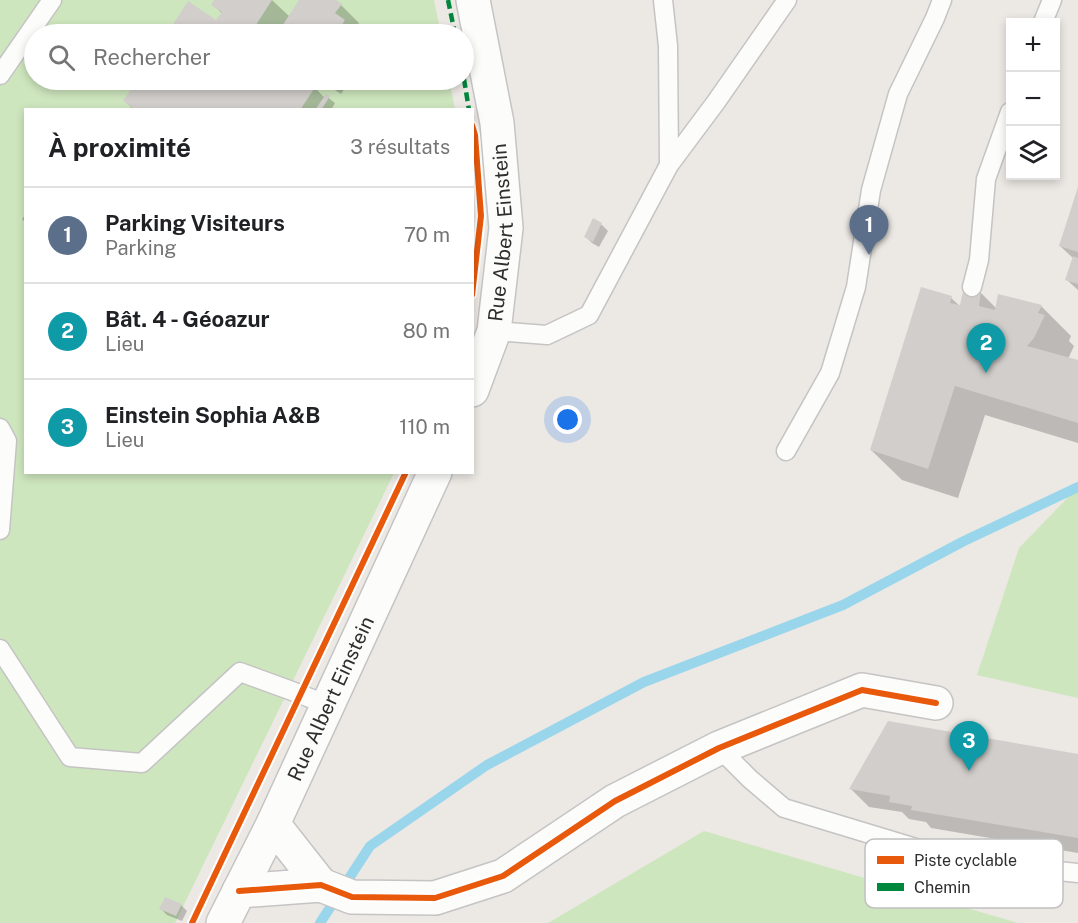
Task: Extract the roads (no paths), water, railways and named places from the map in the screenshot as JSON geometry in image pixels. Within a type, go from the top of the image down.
[{"type":"street","name":"Rue Albert Einstein","points":[[473,0],[497,123],[506,228],[494,331],[474,385]]},
{"type":"street","name":"Rue Albert Einstein","points":[[223,923],[273,824],[434,474]]},
{"type":"street","points":[[239,891],[321,885],[352,897],[435,898],[503,876],[615,801],[719,748],[862,690],[936,703]]},
{"type":"street","points":[[273,824],[321,885]]},
{"type":"lane","points":[[35,24],[52,0]]},
{"type":"lane","points":[[663,0],[668,46],[669,165]]},
{"type":"lane","points":[[494,331],[547,334],[589,315],[669,165],[787,0]]},
{"type":"lane","points":[[786,451],[830,373],[856,287],[871,190],[898,94],[942,0]]},
{"type":"lane","points":[[1045,18],[1052,0]]},
{"type":"lane","points":[[0,75],[24,40]]},
{"type":"lane","points":[[972,287],[979,260],[986,179],[1006,125]]},
{"type":"lane","points":[[0,428],[7,441],[0,530]]},
{"type":"lane","points":[[0,650],[70,757],[142,764],[240,672],[328,705]]},
{"type":"lane","points":[[719,748],[784,808],[886,839]]},
{"type":"lane","points":[[1063,872],[1078,873]]},
{"type":"waterway","points":[[320,923],[370,846],[487,765],[644,682],[843,605],[964,541],[1078,487]]},
{"type":"place","name":"Parking Visiteurs","points":[[869,255]]},
{"type":"place","name":"Bât. 4 - Géoazur","points":[[986,373]]},
{"type":"place","name":"Einstein Sophia A&B","points":[[969,771]]}]
